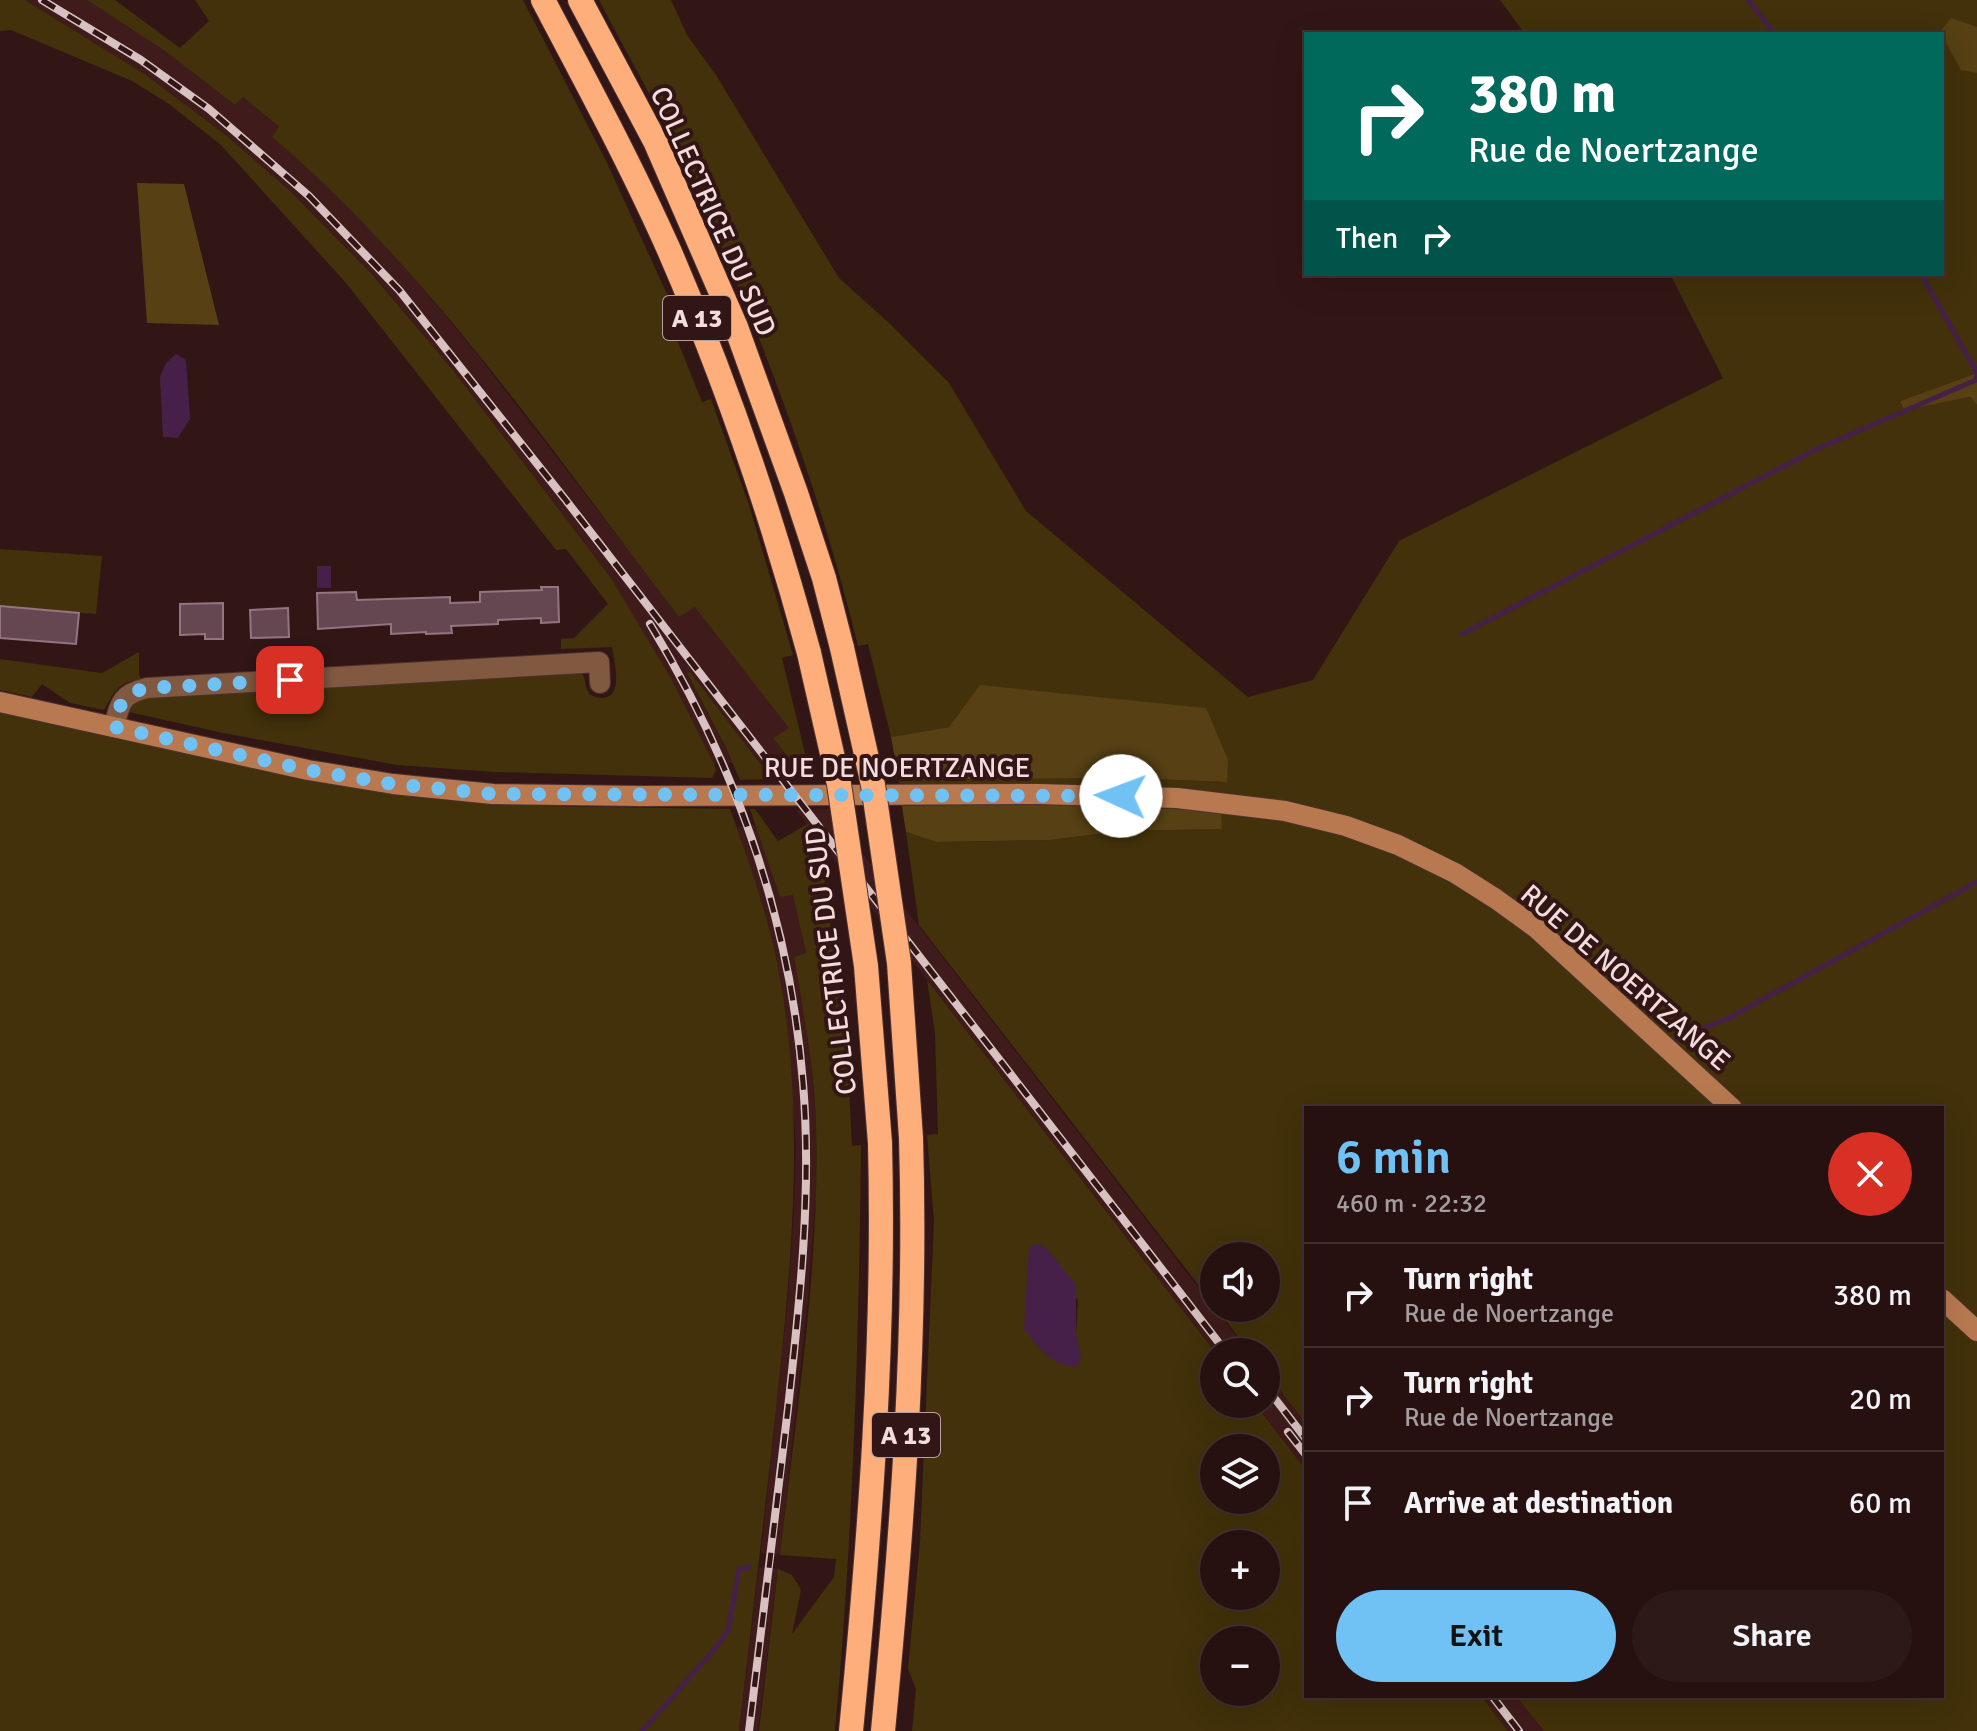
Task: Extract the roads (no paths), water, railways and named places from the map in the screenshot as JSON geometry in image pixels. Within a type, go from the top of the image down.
[{"type":"highway","name":"COLLECTRICE DU SUD","points":[[543,0],[624,153],[707,341],[765,500],[809,653],[839,784],[866,966],[880,1143],[880,1351],[863,1609],[851,1731]]},
{"type":"highway","name":"COLLECTRICE DU SUD","points":[[580,0],[655,141],[736,327],[824,578],[873,785],[899,963],[911,1138],[912,1346],[895,1609],[883,1731]]},
{"type":"main road","name":"RUE DE NOERTZANGE","points":[[0,702],[308,770],[393,784],[493,794],[1069,795],[1177,798],[1285,811],[1346,826],[1398,845],[1455,873],[1496,899],[1536,928],[1730,1106]]},
{"type":"main road","points":[[1944,1301],[1977,1331]]},
{"type":"street","points":[[114,727],[121,702],[132,691],[147,688],[599,662],[600,683]]},
{"type":"waterway","points":[[1748,0],[1773,32]]},
{"type":"waterway","points":[[1462,634],[1817,449],[1976,380],[1977,373],[1922,276]]},
{"type":"waterway","points":[[1676,1039],[1727,1019],[1977,882]]},
{"type":"waterway","points":[[642,1731],[728,1631],[739,1569],[749,1567]]},
{"type":"railway","points":[[42,0],[141,60],[209,109],[309,196],[399,290],[565,499],[1215,1338]]},
{"type":"railway","points":[[650,624],[708,732],[754,844],[786,962],[803,1083],[806,1164],[800,1286],[749,1731]]},
{"type":"railway","points":[[1280,1405],[1304,1436]]},
{"type":"railway","points":[[1288,1432],[1304,1452]]},
{"type":"railway","points":[[1494,1698],[1519,1731]]}]
